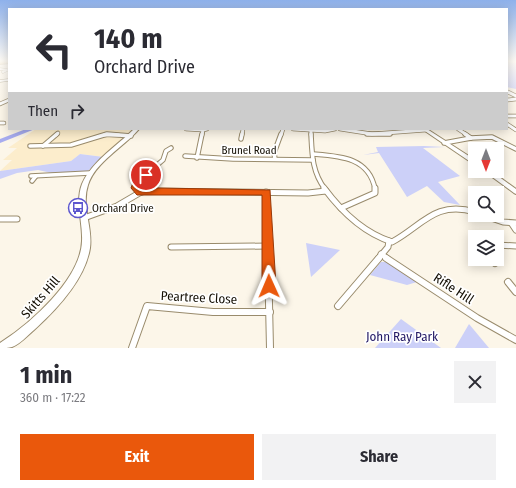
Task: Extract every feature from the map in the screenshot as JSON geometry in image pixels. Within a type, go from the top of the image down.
[{"type":"street","points":[[0,80],[8,80]]},
{"type":"street","points":[[107,134],[111,130]]},
{"type":"street","name":"Skitts Hill","points":[[0,348],[12,342],[29,329],[64,292],[79,267],[86,249],[82,196],[90,173],[136,130]]},
{"type":"street","points":[[197,158],[203,130]]},
{"type":"street","points":[[241,139],[243,130]]},
{"type":"street","points":[[275,159],[274,153],[282,130]]},
{"type":"street","points":[[302,130],[334,130]]},
{"type":"street","points":[[343,130],[353,133],[396,134],[425,130],[468,158]]},
{"type":"street","points":[[460,130],[472,138]]},
{"type":"street","points":[[311,131],[312,154],[317,177],[326,191],[341,208],[356,221],[389,241],[394,241],[422,221],[448,209],[468,210]]},
{"type":"street","points":[[43,146],[58,133]]},
{"type":"street","points":[[30,146],[70,145],[107,134],[131,136]]},
{"type":"street","points":[[444,143],[472,138],[492,137],[516,149]]},
{"type":"street","points":[[141,192],[136,188],[137,182],[163,160],[166,151],[171,148]]},
{"type":"street","points":[[312,154],[346,156],[363,164],[369,173],[376,187],[375,193],[341,208]]},
{"type":"street","name":"Brunel Road","points":[[185,156],[254,161],[275,159],[313,160]]},
{"type":"street","points":[[32,179],[36,176],[90,173]]},
{"type":"street","points":[[497,178],[516,192]]},
{"type":"street","points":[[84,218],[117,206],[141,192],[308,193],[326,191]]},
{"type":"street","points":[[266,192],[270,348]]},
{"type":"street","points":[[0,219],[17,219]]},
{"type":"street","points":[[504,221],[514,224],[516,230]]},
{"type":"street","points":[[338,306],[388,247],[389,241]]},
{"type":"street","points":[[504,245],[516,246]]},
{"type":"street","points":[[171,247],[268,246]]},
{"type":"street","name":"Rifle Hill","points":[[381,254],[473,315],[516,340]]},
{"type":"street","points":[[508,282],[516,292]]},
{"type":"street","name":"Peartree Close","points":[[132,348],[147,306],[213,312],[270,312]]},
{"type":"shaded area","points":[[35,130],[133,130],[123,137],[124,139],[104,157],[80,154],[71,161],[0,171],[12,160],[3,160],[17,148],[8,148]]},
{"type":"green space","points":[[508,77],[516,77],[516,89],[508,87]]},
{"type":"green space","points":[[376,147],[445,147],[423,148],[460,176],[438,182],[460,205],[444,202],[427,186],[407,197],[379,153],[363,155],[378,152]]},
{"type":"green space","points":[[80,154],[104,157],[88,171],[56,174],[38,170],[17,173],[0,179],[0,171],[71,161]]},
{"type":"green space","points":[[306,243],[340,250],[311,277]]},
{"type":"green space","points":[[381,262],[388,262],[417,282],[407,285],[370,275]]},
{"type":"green space","name":"John Ray Park","points":[[401,319],[441,348],[375,348]]},
{"type":"green space","name":"John Ray Park","points":[[469,324],[489,348],[455,348]]},
{"type":"waterway","points":[[0,141],[29,130]]},
{"type":"place","name":"Orchard Drive","points":[[78,208]]},
{"type":"route","points":[[146,175],[137,182],[136,188],[141,192],[266,192],[269,286]]}]
